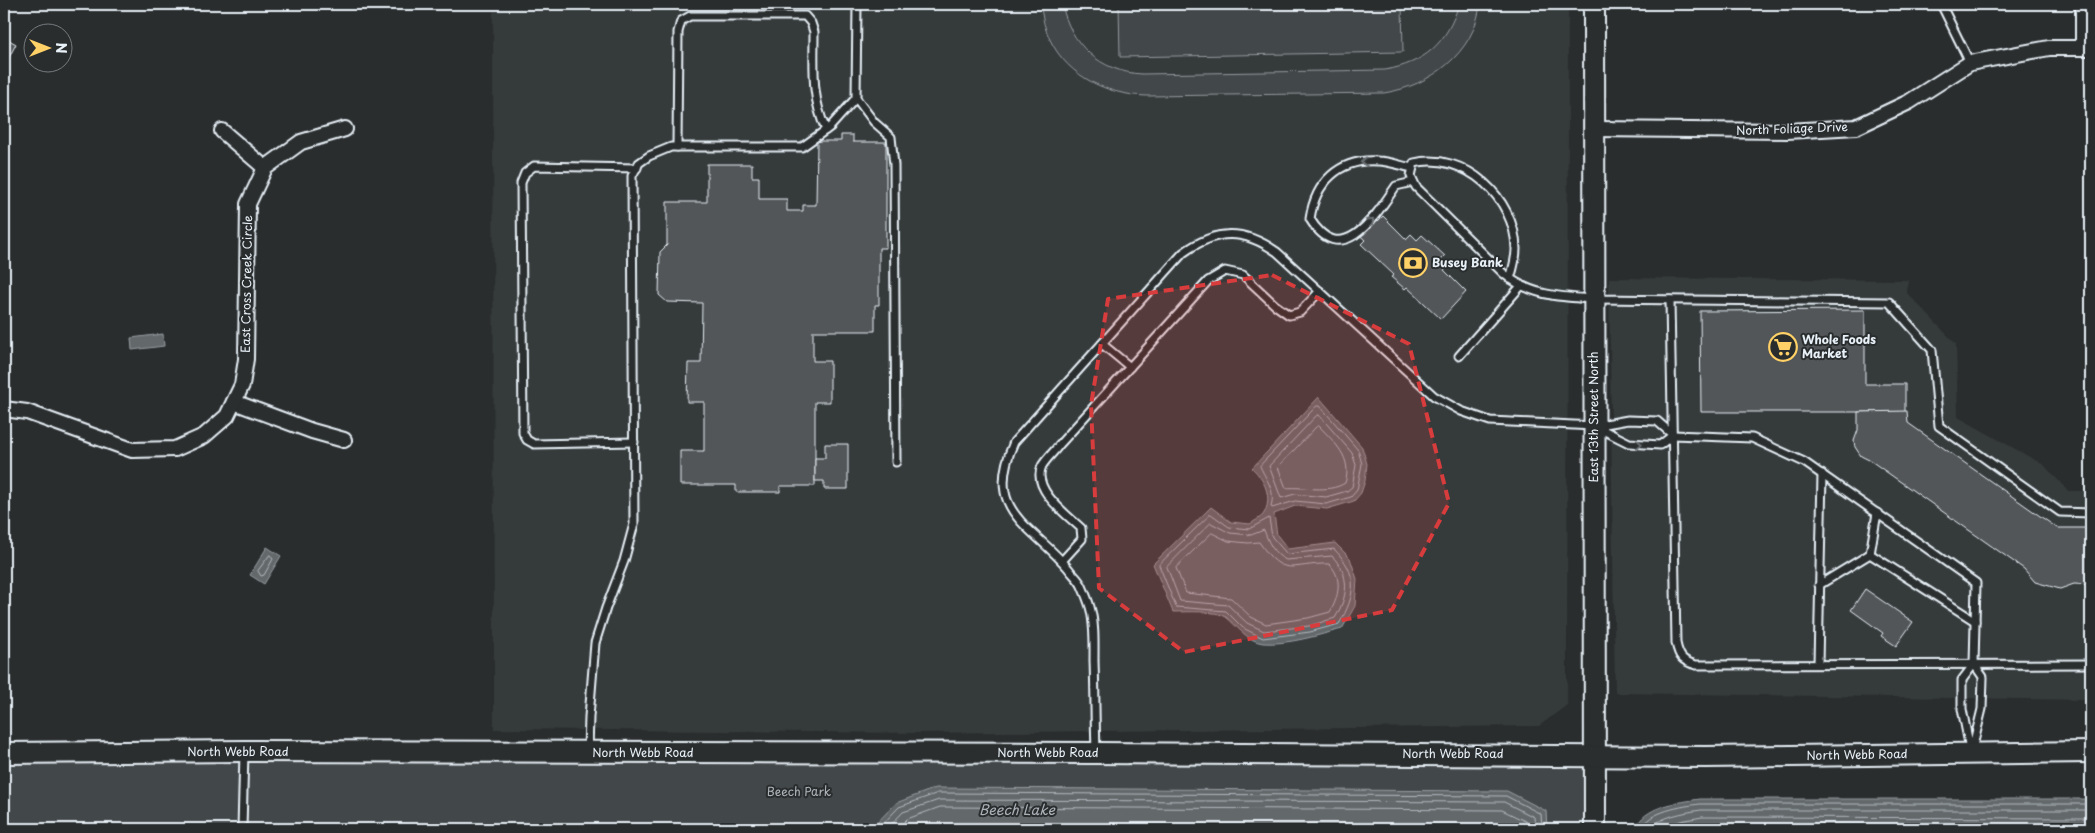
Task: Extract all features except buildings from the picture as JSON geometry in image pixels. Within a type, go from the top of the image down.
[{"type":"main road","name":"East 13th Street North","points":[[1594,4],[1595,829]]},
{"type":"main road","name":"North Webb Road","points":[[4,753],[244,751],[1096,753],[1706,757],[2091,752]]},
{"type":"street","points":[[2083,4],[2087,48]]},
{"type":"street","name":"North Foliage Drive","points":[[1594,129],[1787,131],[1856,127],[1909,102],[1970,63],[2049,48],[2087,48]]},
{"type":"street","name":"East Cross Creek Circle","points":[[4,410],[27,412],[132,450],[175,449],[204,436],[227,416],[242,385],[246,359],[248,204],[265,168],[301,142],[346,129]]},
{"type":"street","points":[[222,131],[265,168]]},
{"type":"street","points":[[234,402],[312,432],[344,440]]},
{"type":"lane","points":[[857,4],[856,98],[874,122],[890,137],[894,165],[896,462]]},
{"type":"lane","points":[[1941,4],[1970,63]]},
{"type":"lane","points":[[677,147],[678,32],[681,21],[690,16],[805,16],[811,23],[814,32],[815,92],[818,111],[826,130]]},
{"type":"lane","points":[[588,753],[595,643],[624,561],[634,524],[632,176],[640,163],[657,151],[677,147],[802,147],[826,130],[856,98]]},
{"type":"lane","points":[[1412,168],[1378,161],[1352,163],[1337,169],[1318,191],[1312,203],[1310,219],[1318,232],[1336,240],[1358,234],[1374,218],[1396,186],[1413,182]]},
{"type":"lane","points":[[1510,279],[1516,257],[1515,239],[1507,213],[1492,191],[1465,169],[1454,164],[1414,163],[1412,168],[1413,182],[1421,193],[1510,279],[1521,286],[1549,296],[1594,300],[1889,302],[1932,350],[1939,426],[2060,512],[2091,513]]},
{"type":"lane","points":[[634,442],[534,444],[527,440],[523,433],[521,183],[525,173],[534,166],[637,168]]},
{"type":"lane","points":[[1096,753],[1094,635],[1091,610],[1082,585],[1062,561],[1033,536],[1007,504],[1004,487],[1007,457],[1014,442],[1183,253],[1196,244],[1222,234],[1245,236],[1262,241],[1277,252],[1434,396],[1461,411],[1490,420],[1594,426],[1628,420],[1657,421],[1673,435],[1752,438],[1804,462],[1822,474],[1976,583],[1974,664],[1982,678],[1982,709],[1971,754]]},
{"type":"lane","points":[[1062,561],[1082,539],[1081,528],[1050,499],[1041,482],[1041,468],[1059,445],[1208,281],[1225,271],[1243,275],[1289,316],[1300,312],[1320,291]]},
{"type":"lane","points":[[1459,356],[1521,286]]},
{"type":"lane","points":[[1670,300],[1678,654],[1684,662],[1696,665],[2091,664]]},
{"type":"lane","points":[[1102,344],[1130,367]]},
{"type":"lane","points":[[1594,426],[1629,443],[1660,445],[1673,435]]},
{"type":"lane","points":[[1818,664],[1822,474]]},
{"type":"lane","points":[[1820,585],[1870,554],[1877,513]]},
{"type":"lane","points":[[1870,554],[1975,621]]},
{"type":"lane","points":[[1971,754],[1962,709],[1962,680],[1974,664]]},
{"type":"lane","points":[[242,829],[244,751]]},
{"type":"highlighted area","points":[[1272,275],[1409,344],[1449,503],[1392,610],[1184,652],[1099,588],[1091,405],[1108,299]]},
{"type":"shaded area","points":[[493,4],[1568,4],[1567,705],[1539,726],[920,733],[494,729]]},
{"type":"shaded area","points":[[1609,278],[1908,280],[1907,293],[1956,344],[1958,417],[2044,465],[2068,491],[2091,491],[2091,700],[1615,693]]},
{"type":"green space","points":[[1040,4],[1062,4],[1072,32],[1089,53],[1100,62],[1127,72],[1142,74],[1385,70],[1412,62],[1432,49],[1448,30],[1459,4],[1480,4],[1476,22],[1460,52],[1433,75],[1401,89],[1384,93],[1147,96],[1131,95],[1100,86],[1073,70],[1053,45],[1045,27]]},
{"type":"green space","points":[[1119,4],[1402,4],[1403,52],[1120,57]]},
{"type":"green space","name":"Beech Park","points":[[4,755],[1595,756],[1595,829],[4,829]]},
{"type":"water","points":[[163,334],[164,346],[132,350],[131,338]]},
{"type":"water","points":[[1319,397],[1362,447],[1367,464],[1361,493],[1354,501],[1327,509],[1295,506],[1274,514],[1277,535],[1288,549],[1335,543],[1350,558],[1357,579],[1355,606],[1342,629],[1292,641],[1263,643],[1247,636],[1226,617],[1221,615],[1200,612],[1173,612],[1153,564],[1211,507],[1231,522],[1250,524],[1263,515],[1268,502],[1268,496],[1264,483],[1252,468]]},
{"type":"water","points":[[267,547],[281,556],[264,584],[250,575]]},
{"type":"water","name":"Beech Lake","points":[[936,788],[1507,791],[1546,811],[1547,829],[871,829],[896,803]]},
{"type":"water","points":[[1700,799],[2091,799],[2091,829],[1636,829],[1640,821],[1654,810],[1663,806]]},
{"type":"place","name":"Busey Bank","points":[[1413,263]]},
{"type":"place","name":"Whole Foods Market","points":[[1783,347]]}]
